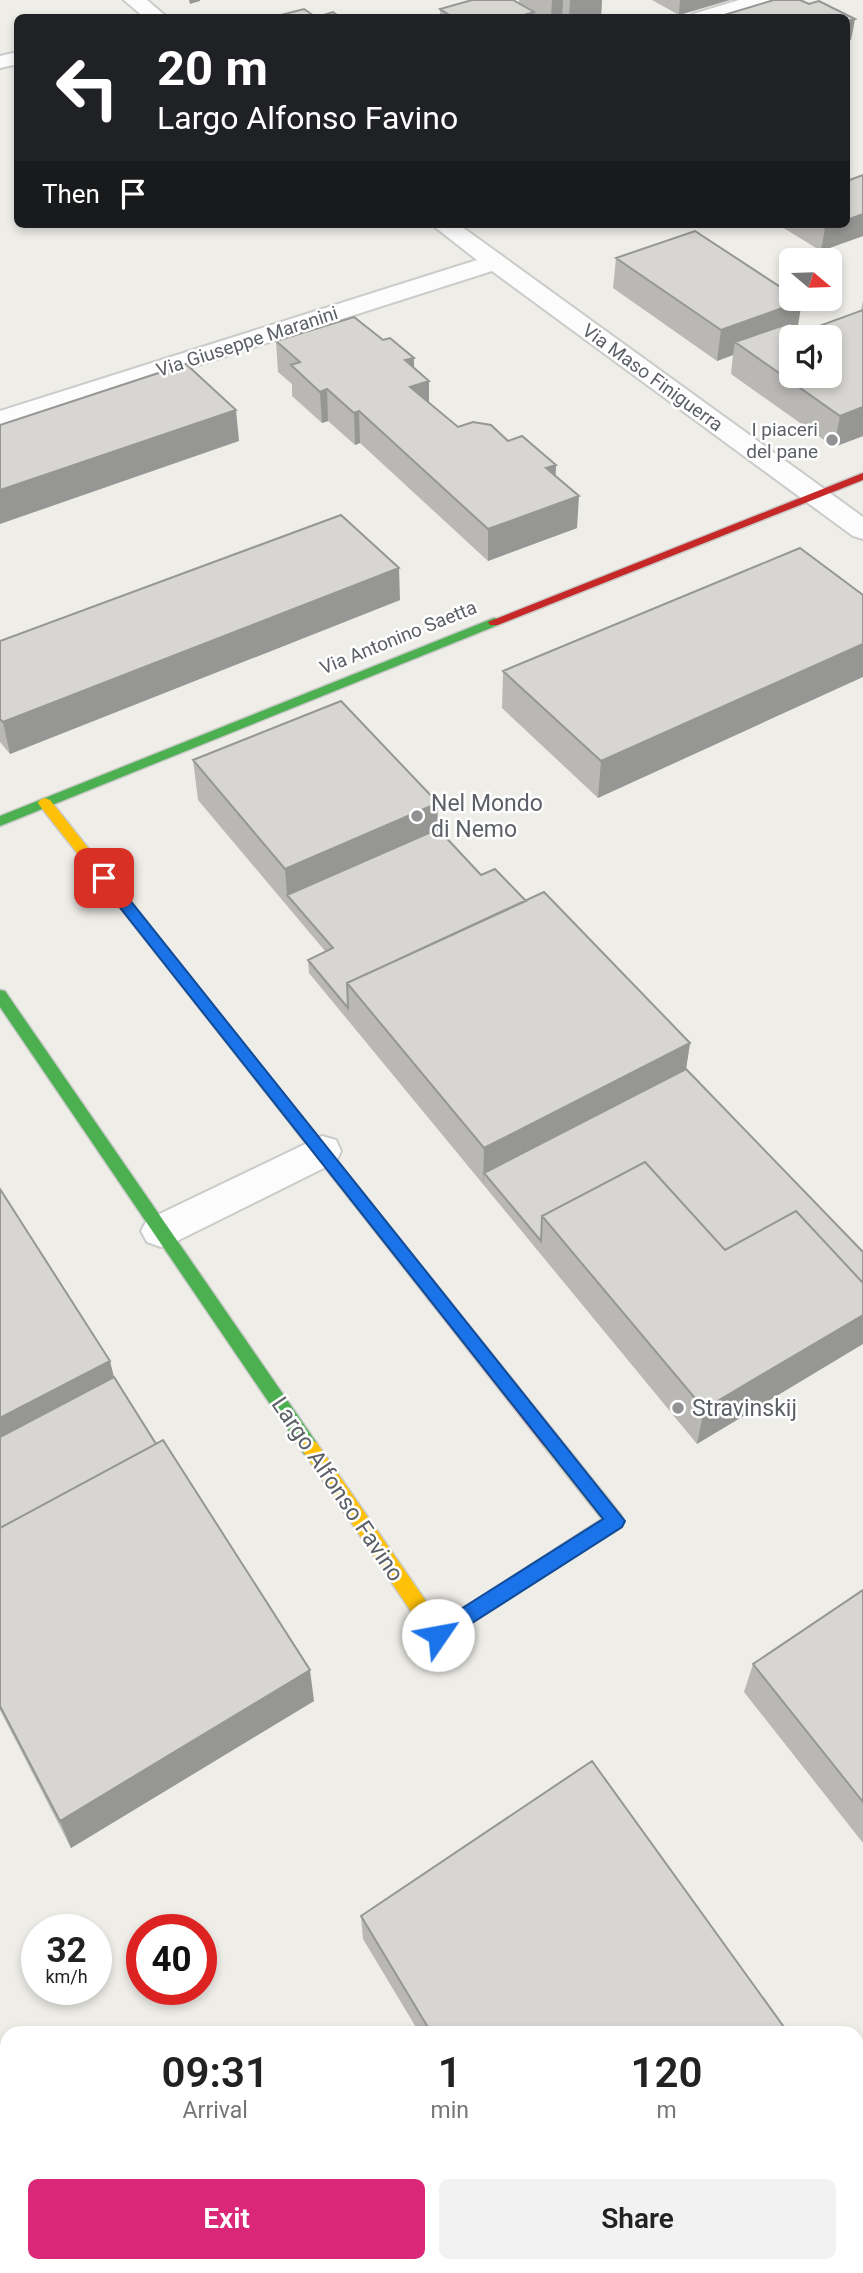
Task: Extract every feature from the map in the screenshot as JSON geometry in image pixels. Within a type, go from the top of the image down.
[{"type":"street","points":[[134,0],[153,14]]},
{"type":"street","points":[[713,14],[760,0]]},
{"type":"street","name":"Via Maso Finiguerra","points":[[448,228],[863,530]]},
{"type":"street","name":"Via Giuseppe Maranini","points":[[0,420],[495,262]]},
{"type":"street","name":"Via Antonino Saetta","points":[[0,821],[863,476]]},
{"type":"street","name":"Largo Alfonso Favino","points":[[0,995],[438,1635],[615,1521],[45,803]]},
{"type":"street","points":[[161,1231],[322,1151]]},
{"type":"building","points":[[472,0],[513,0],[534,12],[448,14],[440,9]]},
{"type":"building","points":[[774,0],[800,0],[809,4],[819,1],[845,14],[727,14]]},
{"type":"building","points":[[304,9],[311,14],[285,14]]},
{"type":"building","points":[[863,175],[863,214],[850,219],[850,180]]},
{"type":"building","points":[[695,231],[779,286],[779,309],[721,330],[616,258]]},
{"type":"building","points":[[863,310],[863,407],[840,416],[800,388],[842,388],[842,325],[822,325]]},
{"type":"building","points":[[354,317],[383,340],[390,338],[414,358],[405,360],[429,381],[410,387],[458,427],[473,422],[491,425],[508,441],[522,436],[556,465],[546,468],[579,496],[488,529],[359,411],[354,413],[327,389],[320,392],[291,365],[300,362],[276,341]]},
{"type":"building","points":[[779,327],[779,373],[735,342]]},
{"type":"building","points":[[186,364],[236,410],[0,490],[0,425]]},
{"type":"building","points":[[341,515],[399,568],[3,722],[0,719],[0,641]]},
{"type":"building","points":[[800,548],[863,595],[863,644],[601,761],[503,671]]},
{"type":"building","points":[[341,701],[438,803],[285,869],[193,760]]},
{"type":"building","points":[[438,829],[481,875],[495,869],[526,901],[347,983],[348,1008],[308,960],[333,948],[287,895]]},
{"type":"building","points":[[544,892],[690,1043],[484,1148],[347,983]]},
{"type":"building","points":[[686,1069],[863,1252],[863,1283],[796,1211],[725,1250],[645,1162],[542,1216],[541,1241],[484,1173]]},
{"type":"building","points":[[645,1162],[725,1250],[796,1211],[863,1283],[863,1315],[704,1409],[542,1216]]},
{"type":"building","points":[[0,1189],[110,1361],[0,1418]]},
{"type":"building","points":[[114,1377],[156,1444],[0,1528],[0,1437]]},
{"type":"building","points":[[163,1440],[310,1670],[60,1821],[0,1706],[0,1528]]},
{"type":"building","points":[[863,1590],[863,1802],[753,1664]]},
{"type":"building","points":[[592,1761],[783,2026],[427,2026],[361,1916]]},
{"type":"traffic: fast","points":[[0,821],[494,622]]},
{"type":"traffic: fast","points":[[0,995],[310,1448]]},
{"type":"traffic: slow","points":[[45,803],[269,1086]]},
{"type":"traffic: slow","points":[[310,1448],[438,1635],[615,1521],[550,1440]]},
{"type":"traffic: jam","points":[[494,622],[863,476]]},
{"type":"traffic: jam","points":[[269,1086],[550,1440]]},
{"type":"place","name":"I piaceri del pane","points":[[832,440]]},
{"type":"place","name":"Nel Mondo di Nemo","points":[[417,816]]},
{"type":"place","name":"Stravinskij","points":[[678,1408]]},
{"type":"route","points":[[104,878],[615,1521],[438,1635]]}]
